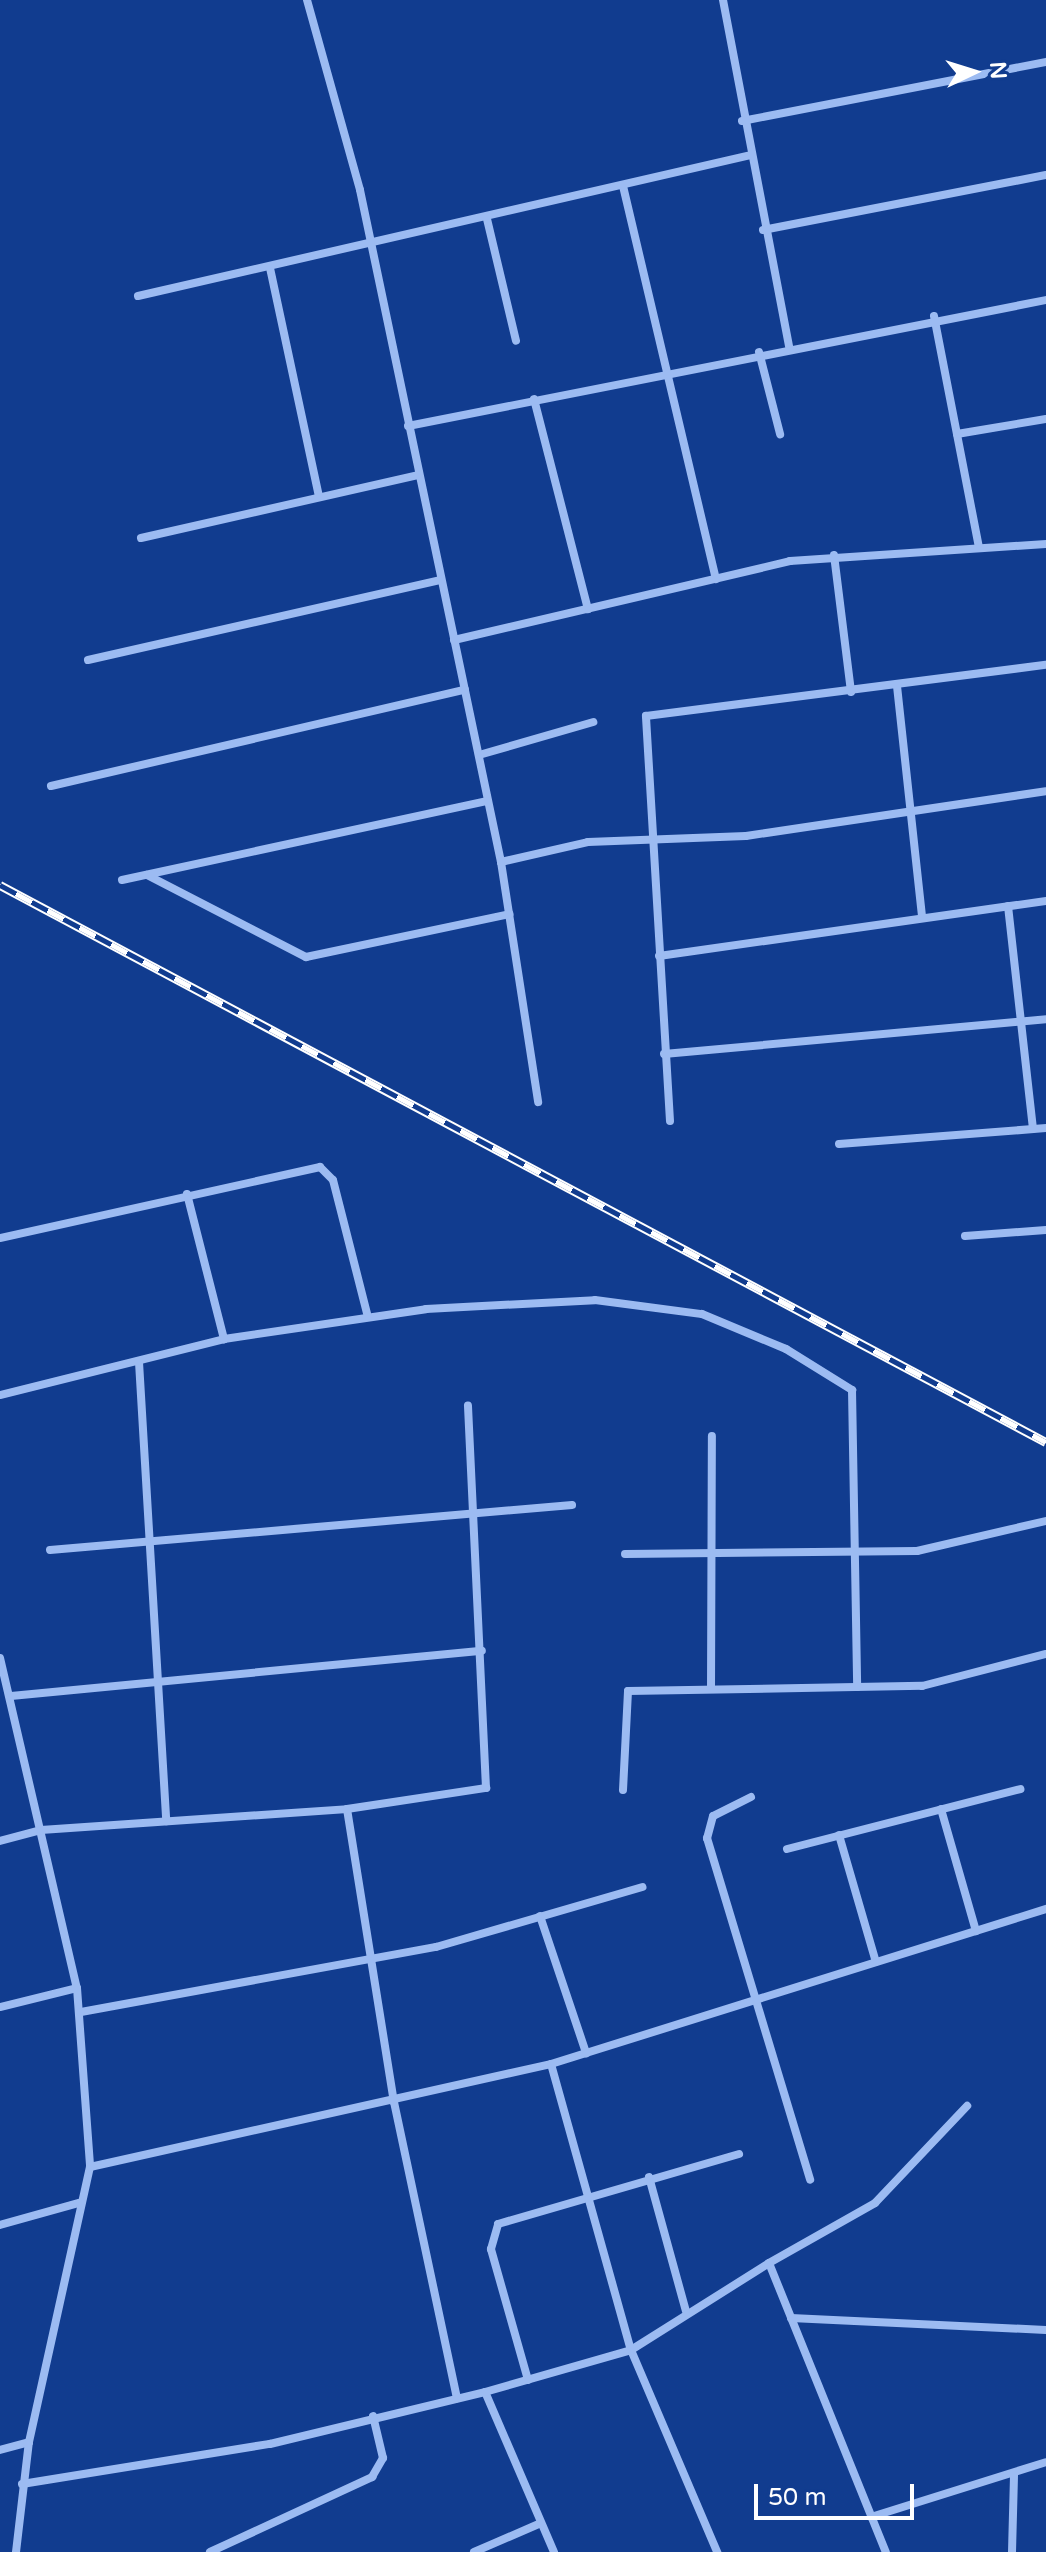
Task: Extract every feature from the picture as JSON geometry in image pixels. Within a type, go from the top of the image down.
[{"type":"street","points":[[307,0],[372,246],[479,755],[510,914],[538,1102]]},
{"type":"street","points":[[723,0],[747,156],[789,347]]},
{"type":"street","points":[[742,121],[1046,62]]},
{"type":"street","points":[[138,296],[372,246],[747,156]]},
{"type":"street","points":[[763,230],[1046,175]]},
{"type":"street","points":[[623,186],[663,370],[716,579]]},
{"type":"street","points":[[487,219],[516,341]]},
{"type":"street","points":[[270,268],[319,497]]},
{"type":"street","points":[[408,426],[663,370],[934,316],[1046,300]]},
{"type":"street","points":[[934,316],[979,548]]},
{"type":"street","points":[[759,352],[780,434]]},
{"type":"street","points":[[534,399],[588,609]]},
{"type":"street","points":[[957,434],[1046,419]]},
{"type":"street","points":[[141,538],[419,475]]},
{"type":"street","points":[[454,640],[834,555],[1046,544]]},
{"type":"street","points":[[834,555],[851,692]]},
{"type":"street","points":[[88,660],[441,580]]},
{"type":"street","points":[[670,1121],[646,726],[652,711],[851,692],[1046,665]]},
{"type":"street","points":[[897,686],[922,915]]},
{"type":"street","points":[[51,786],[465,690]]},
{"type":"street","points":[[479,755],[593,722]]},
{"type":"street","points":[[501,862],[588,842],[746,836],[1046,791]]},
{"type":"street","points":[[122,880],[488,801]]},
{"type":"street","points":[[147,875],[306,957],[510,914]]},
{"type":"street","points":[[659,956],[922,915],[1046,901]]},
{"type":"street","points":[[1008,906],[1033,1129]]},
{"type":"street","points":[[664,1054],[1046,1019]]},
{"type":"street","points":[[839,1144],[1046,1128]]},
{"type":"street","points":[[0,1238],[307,1167],[328,1171],[368,1317]]},
{"type":"street","points":[[187,1194],[224,1339]]},
{"type":"street","points":[[965,1236],[1046,1230]]},
{"type":"street","points":[[0,1395],[224,1339],[368,1317],[510,1302],[652,1302],[786,1349],[852,1390],[858,1553],[857,1687]]},
{"type":"street","points":[[139,1362],[166,1821]]},
{"type":"street","points":[[0,1841],[41,1830],[347,1809],[486,1788],[482,1651],[468,1405]]},
{"type":"street","points":[[711,1689],[712,1436]]},
{"type":"street","points":[[50,1550],[572,1505]]},
{"type":"street","points":[[625,1554],[917,1551],[1046,1521]]},
{"type":"street","points":[[11,1696],[482,1651]]},
{"type":"street","points":[[623,1790],[628,1691],[922,1686],[1046,1654]]},
{"type":"street","points":[[0,1658],[77,1988],[90,2167],[79,2203],[29,2442],[13,2551]]},
{"type":"street","points":[[787,1849],[1020,1789]]},
{"type":"street","points":[[751,1797],[713,1816],[707,1838],[758,1999],[810,2180]]},
{"type":"street","points":[[347,1809],[394,2102],[457,2398]]},
{"type":"street","points":[[941,1809],[976,1931]]},
{"type":"street","points":[[839,1835],[876,1962]]},
{"type":"street","points":[[81,2012],[373,1958],[642,1887]]},
{"type":"street","points":[[90,2167],[394,2102],[551,2064],[1046,1909]]},
{"type":"street","points":[[540,1916],[586,2053]]},
{"type":"street","points":[[0,2007],[77,1988]]},
{"type":"street","points":[[551,2064],[631,2350],[717,2552]]},
{"type":"street","points":[[22,2484],[270,2444],[373,2416],[485,2392],[631,2350],[686,2311],[875,2203],[967,2106]]},
{"type":"street","points":[[528,2380],[490,2233],[587,2193],[739,2154]]},
{"type":"street","points":[[649,2177],[686,2311]]},
{"type":"street","points":[[0,2225],[79,2203]]},
{"type":"street","points":[[769,2263],[886,2552]]},
{"type":"street","points":[[791,2318],[1046,2330]]},
{"type":"street","points":[[485,2392],[554,2552]]},
{"type":"street","points":[[210,2552],[372,2477],[383,2458],[373,2416]]},
{"type":"street","points":[[0,2450],[29,2442]]},
{"type":"street","points":[[871,2517],[1046,2462]]},
{"type":"street","points":[[1012,2552],[1014,2474]]},
{"type":"street","points":[[474,2552],[541,2523]]},
{"type":"railway","points":[[0,885],[1046,1442]]}]
